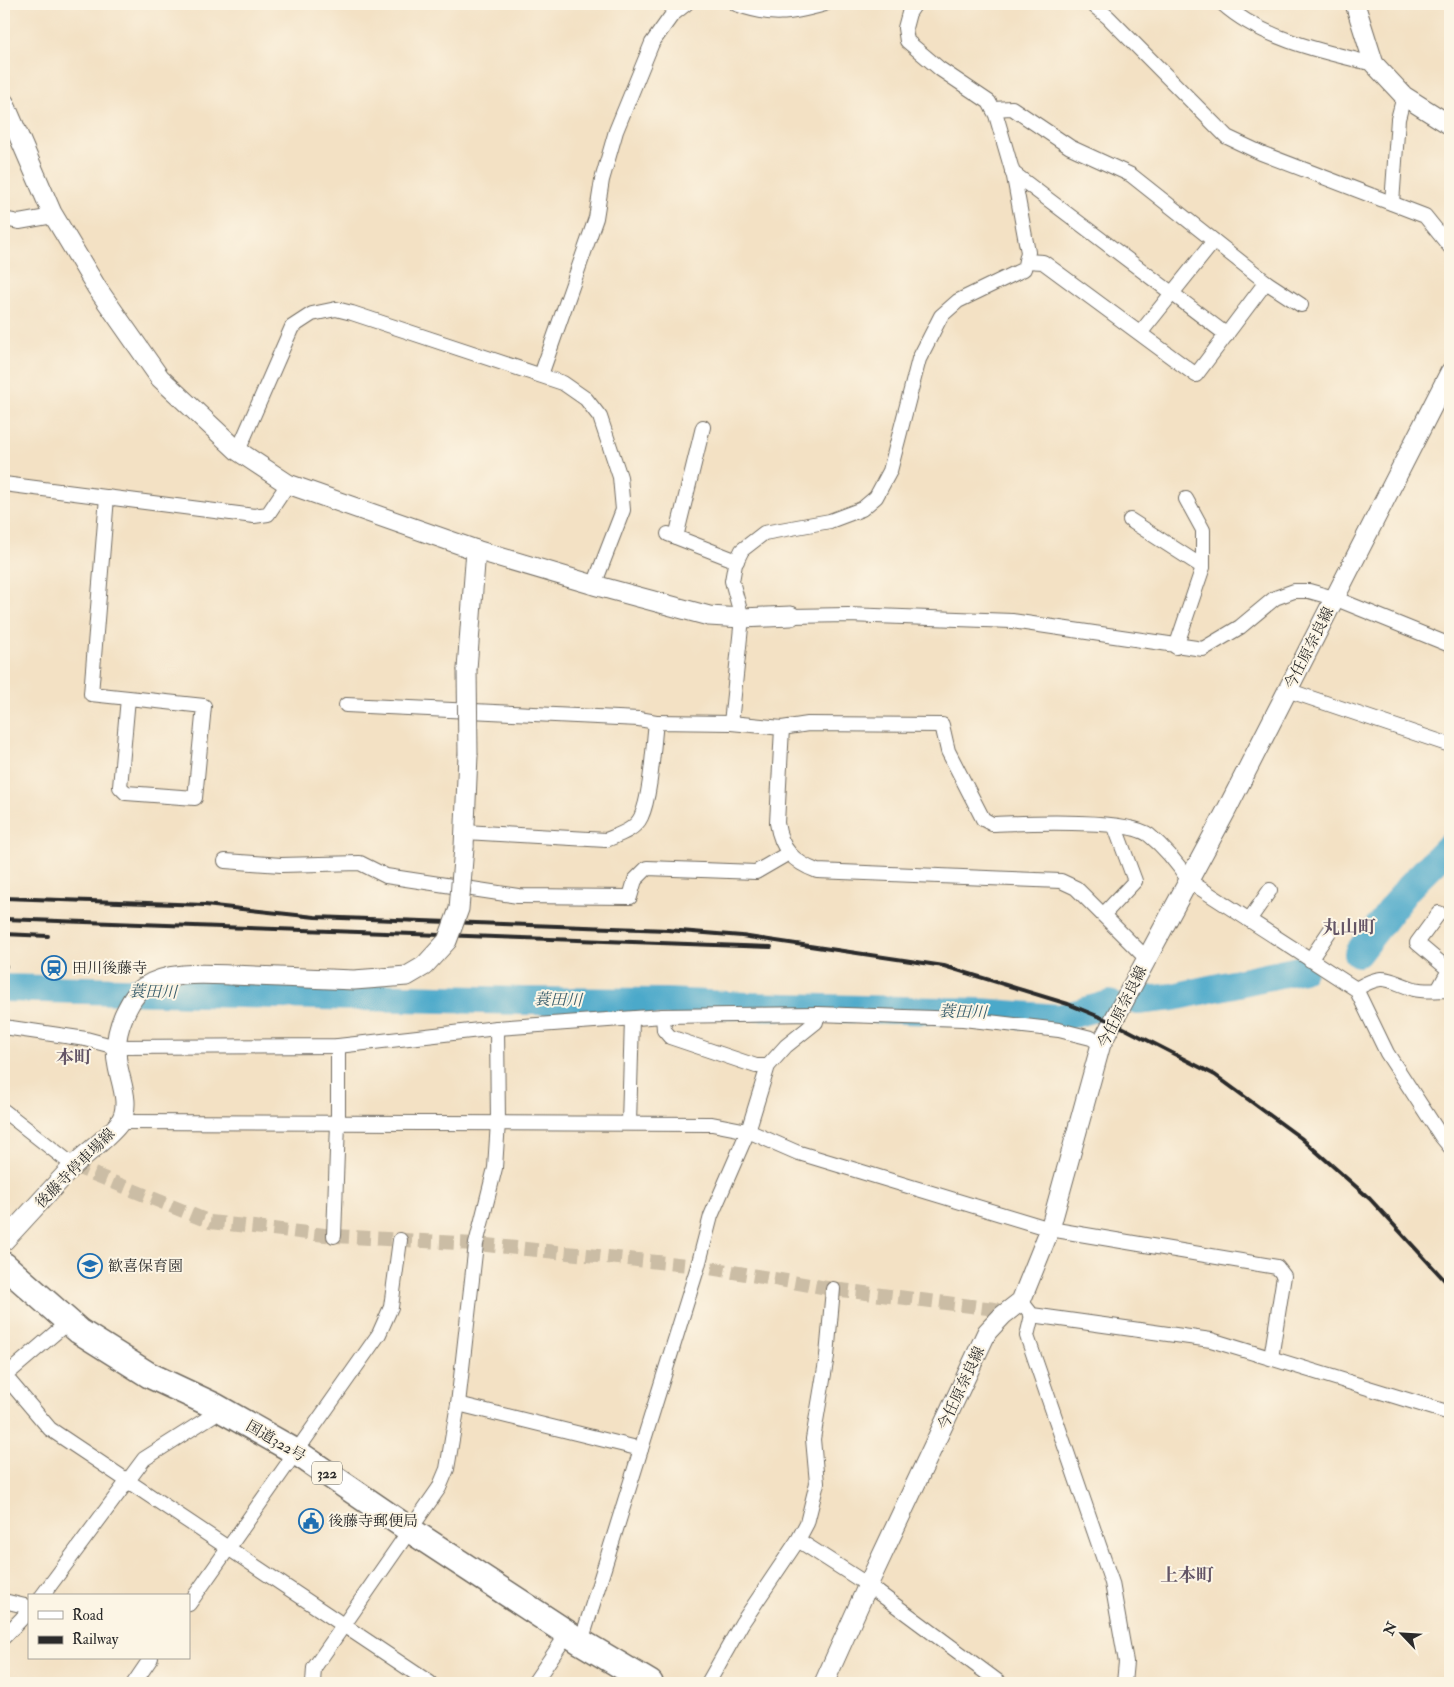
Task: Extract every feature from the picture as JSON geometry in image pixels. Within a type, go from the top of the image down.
[{"type":"highway","name":"国道322号","points":[[4,1264],[79,1331],[149,1375],[221,1410],[296,1452],[410,1530],[574,1637],[650,1683]]},
{"type":"street","points":[[541,375],[596,218],[602,180],[616,131],[652,43],[672,15],[686,4]]},
{"type":"street","points":[[736,4],[770,14],[799,11],[825,4]]},
{"type":"street","points":[[730,723],[742,618],[732,581],[742,550],[764,533],[830,520],[862,509],[876,497],[890,471],[919,359],[941,316],[958,301],[1024,269],[1028,252],[1012,172],[993,109],[989,102],[940,69],[907,41],[905,28],[908,13],[915,4]]},
{"type":"street","points":[[1092,4],[1108,17],[1227,138],[1260,153],[1425,216],[1450,246]]},
{"type":"street","points":[[1223,4],[1236,16],[1308,49],[1374,64]]},
{"type":"street","points":[[1355,4],[1374,64],[1404,96],[1450,125]]},
{"type":"street","points":[[1392,203],[1398,119],[1404,96]]},
{"type":"street","points":[[4,102],[53,216],[97,288],[160,378],[238,451],[288,484],[476,550],[594,585],[709,616],[742,618],[848,615],[1012,621],[1176,647],[1203,649],[1240,627],[1275,598],[1294,591],[1309,591],[1334,598],[1450,645]]},
{"type":"street","points":[[993,109],[1012,108],[1070,147],[1131,175],[1266,282],[1301,305]]},
{"type":"street","points":[[1012,172],[1227,335]]},
{"type":"street","points":[[4,219],[19,222],[53,216]]},
{"type":"street","points":[[1141,332],[1214,241]]},
{"type":"street","points":[[1026,261],[1043,262],[1141,332],[1196,375],[1266,282]]},
{"type":"street","points":[[238,451],[292,327],[312,314],[336,309],[352,313],[563,383],[586,399],[600,417],[620,478],[623,510],[594,585]]},
{"type":"street","name":"今任原奈良線","points":[[824,1683],[868,1585],[988,1332],[1003,1315],[1026,1308],[1101,1044],[1189,880],[1450,372]]},
{"type":"street","points":[[704,428],[672,536],[737,561]]},
{"type":"street","points":[[4,484],[254,516],[268,514],[288,484]]},
{"type":"street","points":[[108,497],[91,694],[204,706],[195,798],[126,793],[120,787],[128,698]]},
{"type":"street","points":[[1176,647],[1203,567],[1203,530],[1186,499]]},
{"type":"street","points":[[1130,520],[1203,567]]},
{"type":"street","name":"後藤寺停車場線","points":[[4,1241],[74,1166],[121,1122],[125,1106],[124,1085],[118,1067],[116,1048],[120,1026],[130,1002],[143,988],[158,980],[197,974],[354,980],[407,976],[424,966],[447,941],[459,909],[465,840],[468,755],[467,669],[476,550]]},
{"type":"street","points":[[1287,690],[1450,745]]},
{"type":"street","points":[[346,704],[639,719],[656,722],[730,723],[782,728],[808,724],[942,725],[948,751],[983,819],[992,824],[1058,821],[1135,828],[1148,834],[1178,864],[1189,880],[1356,989],[1387,1053],[1450,1147]]},
{"type":"street","points":[[465,840],[606,840],[624,833],[640,819],[646,800],[656,722]]},
{"type":"street","points":[[782,728],[777,823],[779,838],[787,854],[801,865],[817,871],[1061,881],[1076,888],[1146,958]]},
{"type":"street","points":[[1103,915],[1135,881],[1115,827]]},
{"type":"street","points":[[226,861],[281,865],[360,863],[386,876],[518,896],[630,897],[635,880],[647,868],[756,872],[787,854]]},
{"type":"street","points":[[1249,920],[1270,890]]},
{"type":"street","points":[[1356,989],[1375,978],[1398,981],[1416,989],[1444,990],[1449,970],[1417,943],[1439,913]]},
{"type":"street","points":[[1310,960],[1331,929]]},
{"type":"street","points":[[534,1683],[574,1637],[641,1449],[698,1266],[711,1216],[748,1131],[768,1066],[786,1046],[816,1022],[817,1014]]},
{"type":"street","points":[[4,1027],[86,1039],[116,1048],[338,1046],[497,1028],[663,1016],[817,1014],[963,1019],[1059,1030],[1090,1038],[1101,1044]]},
{"type":"street","points":[[663,1016],[664,1030],[670,1037],[756,1066],[768,1066]]},
{"type":"street","points":[[630,1123],[632,1019]]},
{"type":"street","points":[[313,1683],[314,1668],[439,1488],[447,1469],[458,1404],[476,1244],[495,1168],[498,1122],[497,1028]]},
{"type":"street","points":[[334,1236],[338,1123],[338,1046]]},
{"type":"street","points":[[4,1111],[74,1166]]},
{"type":"street","points":[[121,1122],[712,1124],[748,1131],[796,1152],[1050,1229],[1277,1268],[1284,1276],[1271,1358]]},
{"type":"street","points":[[190,1603],[379,1334],[391,1307],[400,1240]]},
{"type":"street","points":[[708,1683],[742,1623],[798,1540],[807,1523],[817,1484],[813,1439],[828,1356],[833,1289]]},
{"type":"street","points":[[1124,1683],[1126,1662],[1112,1583],[1027,1336],[1026,1308],[1211,1340],[1450,1413]]},
{"type":"street","points":[[68,1322],[5,1376],[50,1428],[430,1683]]},
{"type":"street","points":[[458,1404],[641,1449]]},
{"type":"street","points":[[44,1594],[144,1459],[221,1410]]},
{"type":"street","points":[[798,1540],[868,1585],[1000,1683]]},
{"type":"street","points":[[4,1602],[28,1609]]},
{"type":"street","points":[[4,1637],[28,1610]]},
{"type":"street","points":[[134,1683],[150,1660]]},
{"type":"waterway","name":"蓑田川","points":[[1358,953],[1408,888],[1450,846]]},
{"type":"waterway","name":"蓑田川","points":[[1137,1001],[1173,997],[1303,969]]},
{"type":"waterway","name":"蓑田川","points":[[4,988],[523,1001],[666,1002],[980,1012],[1059,1018],[1110,1004]]},
{"type":"tunnel","points":[[74,1166],[210,1222],[334,1236],[476,1244],[698,1266],[833,1289],[995,1309],[1003,1315]]},
{"type":"railway","points":[[4,898],[205,905],[315,917],[668,930],[742,936],[944,966],[1068,1004],[1112,1022],[1215,1075],[1301,1138],[1370,1199],[1450,1286]]},
{"type":"railway","points":[[4,919],[771,947]]},
{"type":"railway","points":[[4,934],[48,936]]},
{"type":"place","name":"田川後藤寺","points":[[54,968]]},
{"type":"place","name":"歓喜保育園","points":[[90,1266]]},
{"type":"place","name":"後藤寺郵便局","points":[[311,1521]]},
{"type":"district","name":"丸山町","points":[[1349,927]]},
{"type":"district","name":"本町","points":[[74,1057]]},
{"type":"district","name":"上本町","points":[[1187,1575]]}]
